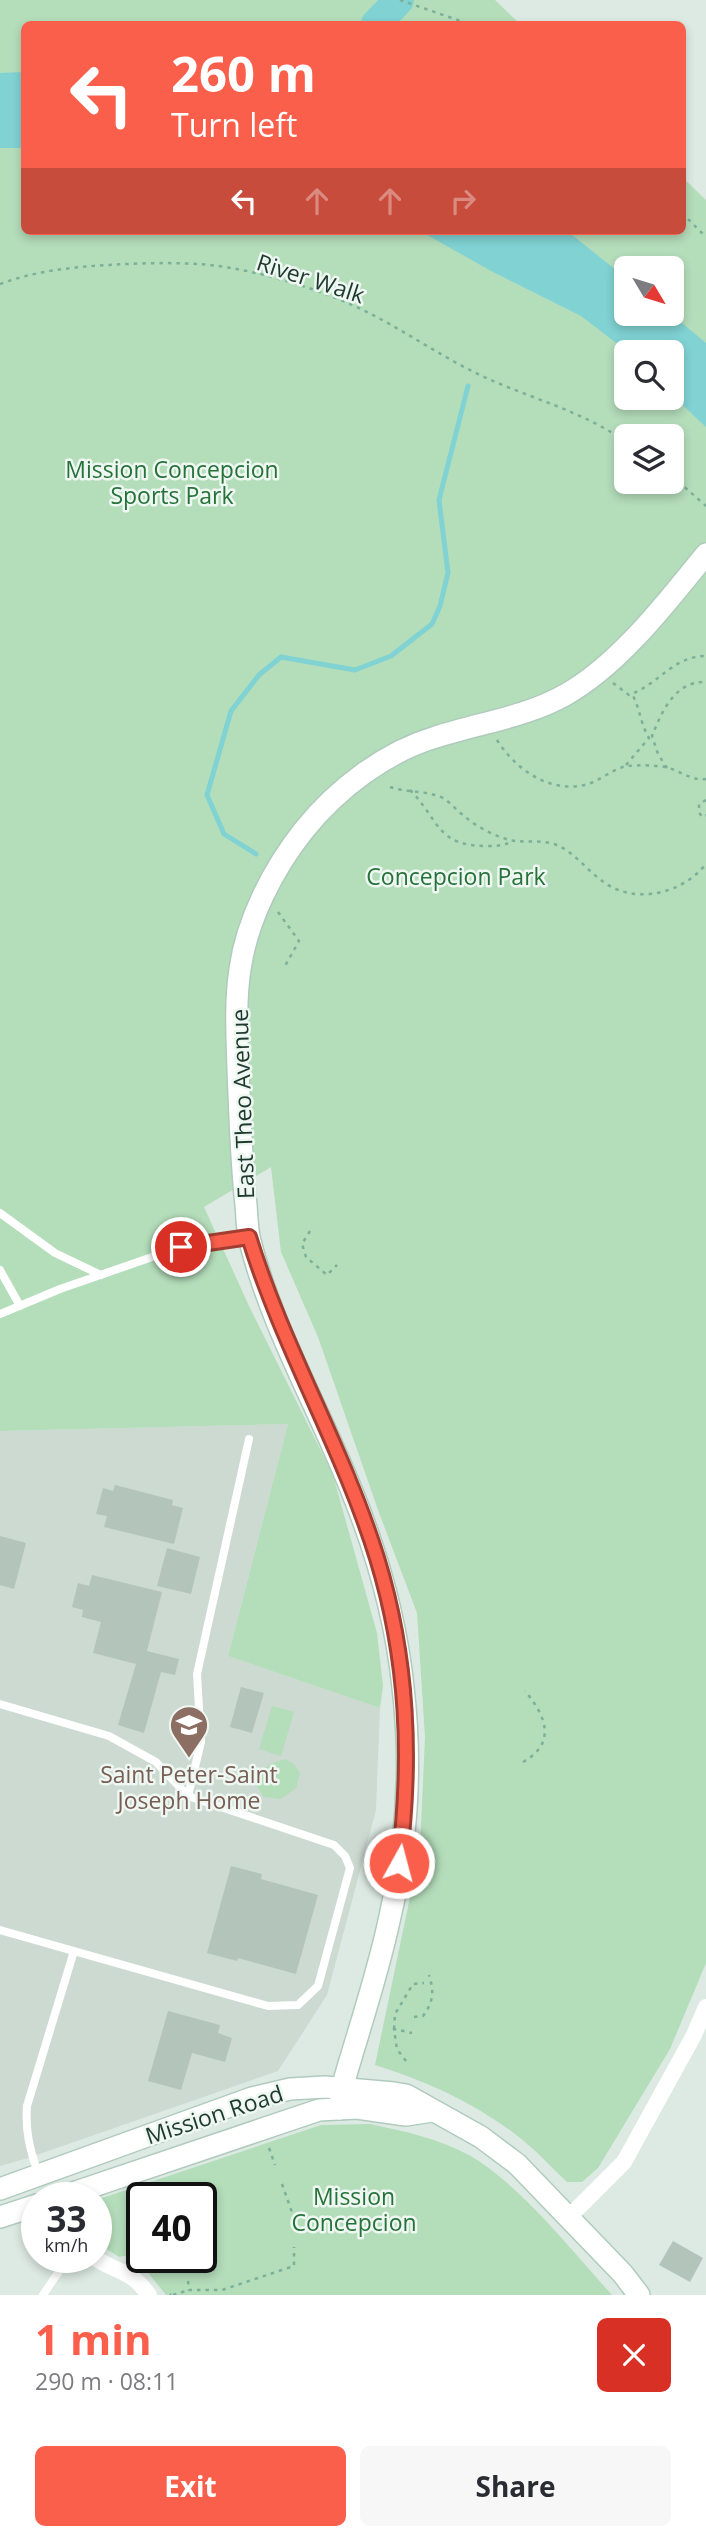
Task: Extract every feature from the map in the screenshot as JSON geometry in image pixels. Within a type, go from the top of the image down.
[{"type":"street","name":"East Theo Avenue","points":[[341,2098],[390,1920],[407,1802],[408,1739],[393,1622],[377,1558],[353,1493],[266,1289],[249,1237],[241,1168],[237,1018],[240,967],[255,917],[276,872],[304,830],[337,795],[371,769],[431,738],[502,719],[559,699],[581,686],[624,649],[702,559]]},
{"type":"street","points":[[569,2217],[624,2162],[694,2035],[706,2007]]},
{"type":"street","name":"Mission Road","points":[[0,2189],[252,2098],[290,2089],[341,2098],[357,2108],[406,2115],[432,2111],[481,2137],[517,2164],[623,2274],[639,2295]]},
{"type":"street","name":"Mission Road","points":[[103,2182],[319,2110],[341,2098]]},
{"type":"street","points":[[42,2174],[47,2182]]},
{"type":"street","points":[[0,2217],[21,2210]]},
{"type":"street","points":[[112,2268],[136,2278],[149,2295]]},
{"type":"lane","points":[[0,1213],[55,1253],[101,1275]]},
{"type":"lane","points":[[0,1314],[181,1247],[249,1237]]},
{"type":"lane","points":[[0,1270],[20,1306]]},
{"type":"lane","points":[[188,1797],[201,1742],[197,1674],[248,1439]]},
{"type":"lane","points":[[0,1704],[109,1735],[156,1762],[188,1797],[334,1845],[345,1856],[350,1868],[318,1986],[298,2005],[268,2006],[0,1930]]},
{"type":"lane","points":[[42,2174],[29,2148],[25,2126],[27,2106],[74,1951]]},
{"type":"lane","points":[[43,2295],[58,2273]]},
{"type":"path","points":[[400,0],[460,21]]},
{"type":"path","points":[[686,217],[706,237]]},
{"type":"path","name":"River Walk","points":[[0,284],[22,276],[73,267],[144,263],[210,265],[258,275],[320,292],[370,314],[468,369],[519,393],[580,416],[614,435]]},
{"type":"path","points":[[684,486],[706,506]]},
{"type":"path","points":[[600,671],[629,695],[651,684],[680,661],[706,656]]},
{"type":"path","points":[[625,766],[651,737],[667,703],[675,694],[690,684],[706,682]]},
{"type":"path","points":[[632,694],[641,714],[642,726],[651,737],[667,768]]},
{"type":"path","points":[[497,740],[526,772],[557,785],[585,785],[625,766],[667,768],[691,778],[706,779]]},
{"type":"path","points":[[390,787],[425,792],[445,800],[471,821],[513,841]]},
{"type":"path","points":[[410,790],[438,827],[459,844],[498,846],[513,841],[534,840],[556,844],[610,886],[641,894],[660,893],[678,886],[697,874],[706,864]]},
{"type":"path","points":[[706,800],[698,808],[702,817],[706,816]]},
{"type":"path","points":[[278,912],[299,941],[285,966]]},
{"type":"path","points":[[310,1231],[302,1244],[306,1257],[327,1275],[337,1265]]},
{"type":"path","points":[[523,1762],[538,1749],[546,1727],[536,1704],[524,1691]]},
{"type":"path","points":[[414,2017],[423,2016],[433,1997],[429,1975]]},
{"type":"path","points":[[406,2061],[397,2049],[395,2014],[413,1984],[424,1983]]},
{"type":"path","points":[[394,2029],[412,2033]]},
{"type":"path","points":[[266,2141],[275,2165]]},
{"type":"path","points":[[282,2183],[294,2218],[294,2226]]},
{"type":"path","points":[[172,2294],[189,2290],[222,2290],[294,2266],[294,2247]]},
{"type":"path","points":[[188,2281],[189,2290]]},
{"type":"path","points":[[222,2290],[223,2295]]},
{"type":"shaded area","name":"Saint Peter-Saint Joseph Home","points":[[288,1424],[228,1656],[380,1708],[376,1810],[327,1995],[278,2071],[0,2166],[0,1431]]},
{"type":"green space","points":[[0,0],[495,0],[517,21],[21,21],[21,235],[686,235],[686,181],[706,200],[706,1963],[670,2049],[598,2168],[582,2182],[567,2182],[522,2139],[466,2102],[430,2085],[375,2065],[420,1849],[425,1737],[417,1613],[318,1337],[281,1252],[271,1167],[204,1207],[249,1306],[333,1475],[377,1633],[383,1686],[380,1708],[228,1656],[288,1424],[0,1431]]},
{"type":"green space","points":[[272,1706],[294,1712],[281,1756],[259,1749]]},
{"type":"green space","points":[[286,1759],[294,1764],[300,1773],[296,1788],[281,1799],[264,1797],[256,1785],[259,1774],[270,1765]]},
{"type":"green space","name":"Mission Concepcion","points":[[370,2124],[407,2132],[467,2154],[505,2181],[525,2199],[612,2295],[166,2295],[148,2273],[217,2273],[217,2182],[150,2182],[321,2125]]},
{"type":"green space","name":"Mission Concepcion","points":[[126,2190],[126,2256],[119,2257],[112,2252],[112,2195]]},
{"type":"water","points":[[21,72],[21,148],[0,148],[0,73]]},
{"type":"water","points":[[427,235],[572,235],[614,268],[614,326],[684,325],[706,343],[706,427],[684,406],[684,340],[614,341],[581,316]]},
{"type":"building","points":[[115,1485],[173,1500],[172,1505],[183,1508],[174,1544],[104,1527],[107,1516],[96,1514],[103,1488],[113,1491]]},
{"type":"building","points":[[0,1536],[26,1543],[14,1589],[0,1585]]},
{"type":"building","points":[[167,1548],[200,1557],[191,1594],[157,1586]]},
{"type":"building","points":[[92,1575],[162,1592],[147,1651],[179,1659],[175,1675],[161,1672],[144,1733],[118,1725],[136,1664],[93,1653],[101,1622],[82,1617],[83,1610],[72,1607],[78,1583],[89,1586]]},
{"type":"building","points":[[241,1687],[264,1693],[252,1733],[230,1727]]},
{"type":"building","points":[[231,1866],[262,1874],[261,1879],[318,1895],[296,1974],[238,1958],[237,1961],[207,1953]]},
{"type":"building","points":[[168,2011],[220,2025],[218,2033],[232,2038],[225,2062],[192,2053],[181,2090],[148,2081]]},
{"type":"building","points":[[673,2241],[703,2258],[690,2282],[659,2265]]},
{"type":"waterway","points":[[379,21],[399,0]]},
{"type":"waterway","points":[[256,854],[224,834],[207,795],[231,711],[259,675],[281,657],[355,670],[391,656],[432,624],[440,606],[448,573],[439,500],[468,386]]},
{"type":"place","name":"Saint Peter-Saint Joseph Home","points":[[189,1759]]},
{"type":"route","points":[[181,1247],[249,1237],[261,1278],[353,1493],[377,1558],[393,1622],[408,1739],[407,1802],[399,1863]]},
{"type":"park label","name":"Mission Concepcion Sports Park","points":[[172,482]]},
{"type":"park label","name":"Concepcion Park","points":[[456,876]]}]
